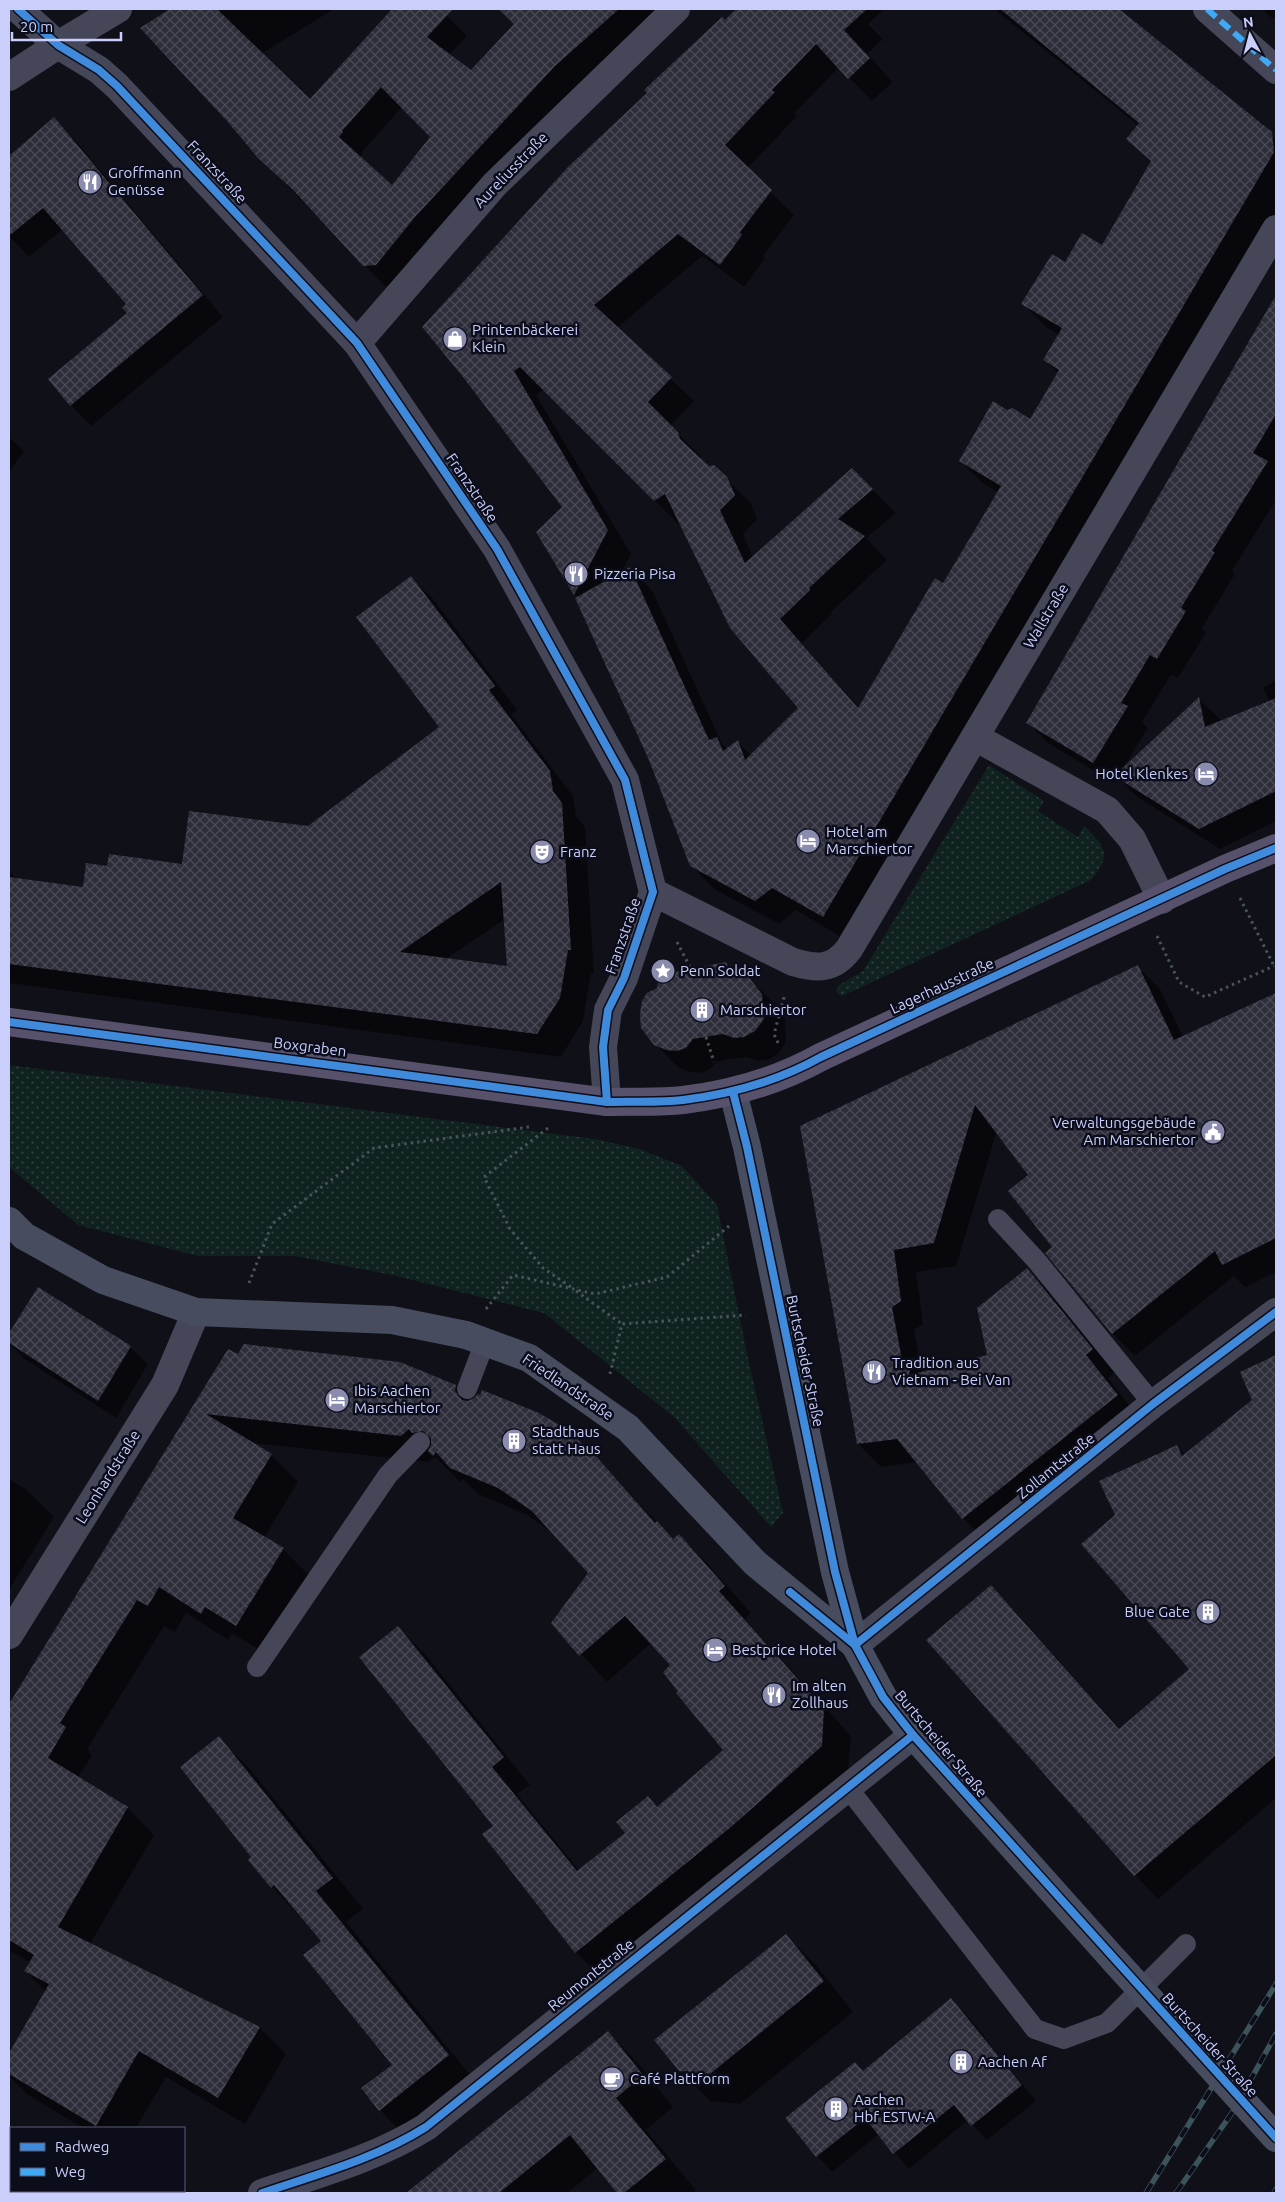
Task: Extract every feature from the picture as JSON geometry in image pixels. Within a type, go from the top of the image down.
[{"type":"main road","name":"Lagerhausstraße","points":[[607,1102],[682,1100],[733,1092],[792,1073],[821,1057],[1226,869],[1276,848]]},
{"type":"main road","name":"Boxgraben","points":[[9,1022],[607,1102]]},
{"type":"main road","name":"Burtscheider Straße","points":[[733,1092],[747,1147],[835,1572],[855,1645],[883,1697],[913,1735],[1276,2138]]},
{"type":"main road","name":"Friedlandstraße","points":[[9,1221],[24,1236],[103,1280],[196,1312],[392,1320],[475,1338],[529,1358],[628,1428],[754,1563],[855,1645]]},
{"type":"street","name":"Franzstraße","points":[[18,9],[58,44],[99,70],[117,86],[357,343],[497,549],[624,780],[653,892],[624,978],[608,1010],[603,1047],[607,1102]]},
{"type":"street","points":[[9,77],[58,44],[118,9]]},
{"type":"street","name":"Aureliusstraße","points":[[357,343],[495,184],[676,9]]},
{"type":"street","points":[[1207,9],[1276,70]]},
{"type":"street","name":"Wallstraße","points":[[793,962],[816,967],[831,965],[840,960],[849,949],[1276,230]]},
{"type":"street","points":[[975,737],[1107,810],[1132,839],[1153,904]]},
{"type":"street","name":"Franzstraße","points":[[653,892],[793,962]]},
{"type":"street","name":"Leonhardstraße","points":[[9,1636],[165,1385],[196,1312]]},
{"type":"street","name":"Zollamtstraße","points":[[855,1645],[1154,1404],[1276,1312]]},
{"type":"street","name":"Reumontstraße","points":[[280,2190],[374,2154],[426,2127],[913,1735]]},
{"type":"lane","points":[[998,1219],[1036,1260],[1154,1404]]},
{"type":"lane","points":[[467,1389],[475,1338]]},
{"type":"lane","points":[[257,1667],[388,1475],[420,1442]]},
{"type":"lane","points":[[848,1788],[1035,2028],[1064,2039],[1107,2023],[1186,1944]]},
{"type":"path","points":[[1153,904],[1179,982],[1205,997],[1275,966],[1226,869]]},
{"type":"path","points":[[792,1073],[774,1034],[793,962]]},
{"type":"path","points":[[544,1124],[554,1123],[484,1177],[510,1229],[543,1268],[622,1324],[746,1315]]},
{"type":"path","points":[[240,1313],[250,1279],[272,1224],[374,1148],[535,1126]]},
{"type":"path","points":[[475,1338],[513,1275],[595,1294],[667,1277],[731,1224]]},
{"type":"path","points":[[602,1409],[622,1324]]},
{"type":"green space","points":[[989,765],[1044,801],[1038,811],[1078,837],[1084,826],[1097,840],[1104,852],[1102,864],[1098,871],[1091,880],[842,996],[836,992],[839,985],[863,971]]},
{"type":"green space","points":[[9,1065],[595,1139],[639,1149],[682,1166],[717,1205],[747,1354],[783,1513],[771,1527],[674,1417],[544,1313],[397,1276],[295,1256],[198,1256],[78,1225],[9,1167]]},
{"type":"building","points":[[170,9],[217,9],[310,99],[392,9],[453,9],[427,37],[471,70],[514,24],[499,9],[619,9],[555,66],[415,217],[376,265],[363,266],[293,190],[258,158],[227,121],[140,28]],"holes":[[[381,87],[430,137],[392,185],[339,137],[342,131]]]},
{"type":"building","points":[[736,9],[867,9],[844,30],[870,58],[848,79],[816,44],[772,90],[775,92],[725,145],[772,190],[740,232],[742,235],[720,265],[678,234],[594,305],[672,377],[648,402],[678,432],[680,439],[709,466],[714,465],[727,477],[735,495],[720,510],[745,563],[852,468],[873,489],[838,519],[865,536],[809,588],[810,590],[780,619],[858,708],[935,578],[943,583],[1001,486],[959,461],[993,401],[1007,410],[1013,408],[1030,419],[1059,370],[1043,360],[1062,328],[1021,304],[1052,254],[1065,262],[1082,233],[1102,245],[1151,161],[1126,139],[1139,123],[1000,9],[1119,9],[1272,132],[1274,152],[823,917],[772,888],[755,901],[690,866],[649,760],[575,598],[630,567],[709,740],[717,737],[723,751],[738,740],[745,760],[798,708],[730,628],[665,494],[654,501],[520,367],[514,371],[608,530],[574,595],[536,532],[562,507],[463,377],[422,327],[568,167],[647,93],[644,90],[722,17],[725,20]]},
{"type":"building","points":[[54,117],[203,295],[70,406],[48,379],[127,313],[122,308],[126,304],[43,208],[9,236],[9,156]]},
{"type":"building","points":[[1276,295],[1276,414],[1253,453],[1268,461],[1212,551],[1215,552],[1181,608],[1186,611],[1157,659],[1150,655],[1121,703],[1128,706],[1093,763],[1026,723]]},
{"type":"building","points":[[411,576],[495,686],[489,690],[550,771],[553,791],[562,803],[571,950],[568,950],[560,998],[537,1034],[9,964],[9,877],[83,887],[86,863],[107,866],[109,854],[182,864],[189,811],[308,826],[439,727],[356,617]],"holes":[[[501,882],[507,966],[400,952]]]},
{"type":"building","points":[[1199,697],[1205,727],[1276,698],[1276,791],[1199,829],[1114,776]]},
{"type":"building","name":"Marschiertor","points":[[726,962],[733,975],[747,975],[762,994],[764,1019],[755,1031],[744,1037],[734,1038],[723,1034],[693,1039],[686,1048],[677,1051],[666,1050],[654,1045],[641,1028],[640,1014],[642,1001],[647,993],[657,988],[659,975]]},
{"type":"building","points":[[1138,965],[1174,1040],[1276,993],[1276,1238],[1222,1265],[1215,1251],[1112,1334],[1045,1253],[1052,1247],[1008,1191],[1028,1175],[975,1105],[934,1243],[894,1250],[901,1301],[892,1307],[902,1360],[913,1358],[909,1375],[987,1355],[977,1308],[1027,1268],[1093,1349],[1086,1355],[1118,1395],[962,1519],[897,1439],[857,1444],[800,1126]]},
{"type":"building","points":[[38,1287],[131,1346],[98,1401],[9,1343],[9,1333]]},
{"type":"building","points":[[244,1344],[400,1362],[456,1385],[455,1391],[462,1400],[468,1401],[478,1394],[480,1395],[482,1390],[539,1413],[566,1429],[594,1454],[655,1523],[657,1521],[673,1539],[679,1534],[725,1586],[719,1591],[824,1708],[822,1746],[731,1827],[575,1953],[482,1834],[493,1826],[359,1657],[398,1626],[504,1757],[492,1767],[577,1871],[625,1833],[616,1822],[648,1796],[657,1807],[723,1750],[676,1693],[678,1692],[663,1672],[670,1665],[625,1616],[579,1656],[551,1623],[588,1573],[532,1511],[498,1488],[450,1468],[436,1452],[433,1456],[428,1451],[431,1445],[431,1438],[423,1431],[412,1433],[409,1429],[401,1436],[206,1414],[272,1454],[233,1518],[284,1548],[236,1626],[205,1607],[201,1614],[159,1587],[148,1606],[137,1600],[60,1723],[66,1727],[48,1758],[128,1807],[58,1927],[260,2027],[218,2098],[139,2051],[96,2126],[9,2074],[9,2053],[49,1984],[24,1971],[34,1955],[9,1940],[9,1704],[228,1349],[238,1354]]},
{"type":"building","name":"Blue Gate","points":[[1276,1355],[1276,1755],[1134,1876],[926,1640],[991,1585],[1119,1729],[1189,1669],[1081,1544],[1115,1515],[1099,1481],[1177,1445],[1182,1456],[1252,1400],[1240,1372]]},
{"type":"building","points":[[219,1736],[333,1878],[316,1891],[449,2055],[379,2111],[361,2088],[392,2065],[303,1955],[321,1941],[274,1885],[271,1888],[248,1860],[251,1857],[180,1767]]},
{"type":"building","points":[[786,1934],[824,1981],[710,2074],[679,2071],[654,2040]]},
{"type":"building","points":[[951,1998],[1022,2085],[971,2126],[954,2105],[893,2154],[865,2118],[816,2157],[785,2118],[855,2062],[863,2071]]},
{"type":"building","points":[[608,2031],[643,2075],[616,2098],[666,2159],[624,2193],[617,2193],[570,2135],[499,2193],[406,2193]]},
{"type":"railway","points":[[1146,2193],[1276,1984]]},
{"type":"railway","points":[[1176,2193],[1234,2110],[1276,2034]]},
{"type":"railway","points":[[1274,2193],[1276,2189]]},
{"type":"marked path","points":[[1207,9],[1276,70]]},
{"type":"cycle path","points":[[18,9],[58,45],[99,70],[117,86],[357,343],[497,549],[625,780],[653,892],[624,978],[608,1010],[603,1047],[607,1102]]},
{"type":"cycle path","points":[[9,1022],[607,1102],[683,1100],[737,1090],[788,1073],[1225,869],[1276,848]]},
{"type":"cycle path","points":[[733,1092],[747,1147],[835,1572],[855,1645],[883,1697],[913,1735],[1276,2138]]},
{"type":"cycle path","points":[[855,1645],[1153,1404],[1276,1312]]},
{"type":"cycle path","points":[[790,1592],[855,1645]]},
{"type":"cycle path","points":[[262,2193],[366,2157],[426,2127],[913,1735]]},
{"type":"place","name":"Groffmann Genüsse","points":[[90,182]]},
{"type":"place","name":"Printenbäckerei Klein","points":[[455,339]]},
{"type":"place","name":"Pizzeria Pisa","points":[[576,574]]},
{"type":"place","name":"Hotel Klenkes","points":[[1206,774]]},
{"type":"place","name":"Hotel am Marschiertor","points":[[808,841]]},
{"type":"place","name":"Franz","points":[[542,852]]},
{"type":"place","name":"Penn Soldat","points":[[663,971]]},
{"type":"place","name":"Marschiertor","points":[[702,1010]]},
{"type":"place","name":"Verwaltungsgebäude Am Marschiertor","points":[[1213,1132]]},
{"type":"place","name":"Tradition aus Vietnam - Bei Van","points":[[874,1372]]},
{"type":"place","name":"Ibis Aachen Marschiertor","points":[[337,1400]]},
{"type":"place","name":"Stadthaus statt Haus","points":[[514,1441]]},
{"type":"place","name":"Blue Gate","points":[[1208,1612]]},
{"type":"place","name":"Bestprice Hotel","points":[[715,1650]]},
{"type":"place","name":"Im alten Zollhaus","points":[[774,1695]]},
{"type":"place","name":"Aachen Af","points":[[961,2062]]},
{"type":"place","name":"Café Plattform","points":[[612,2079]]},
{"type":"place","name":"Aachen Hbf ESTW-A","points":[[836,2109]]}]
